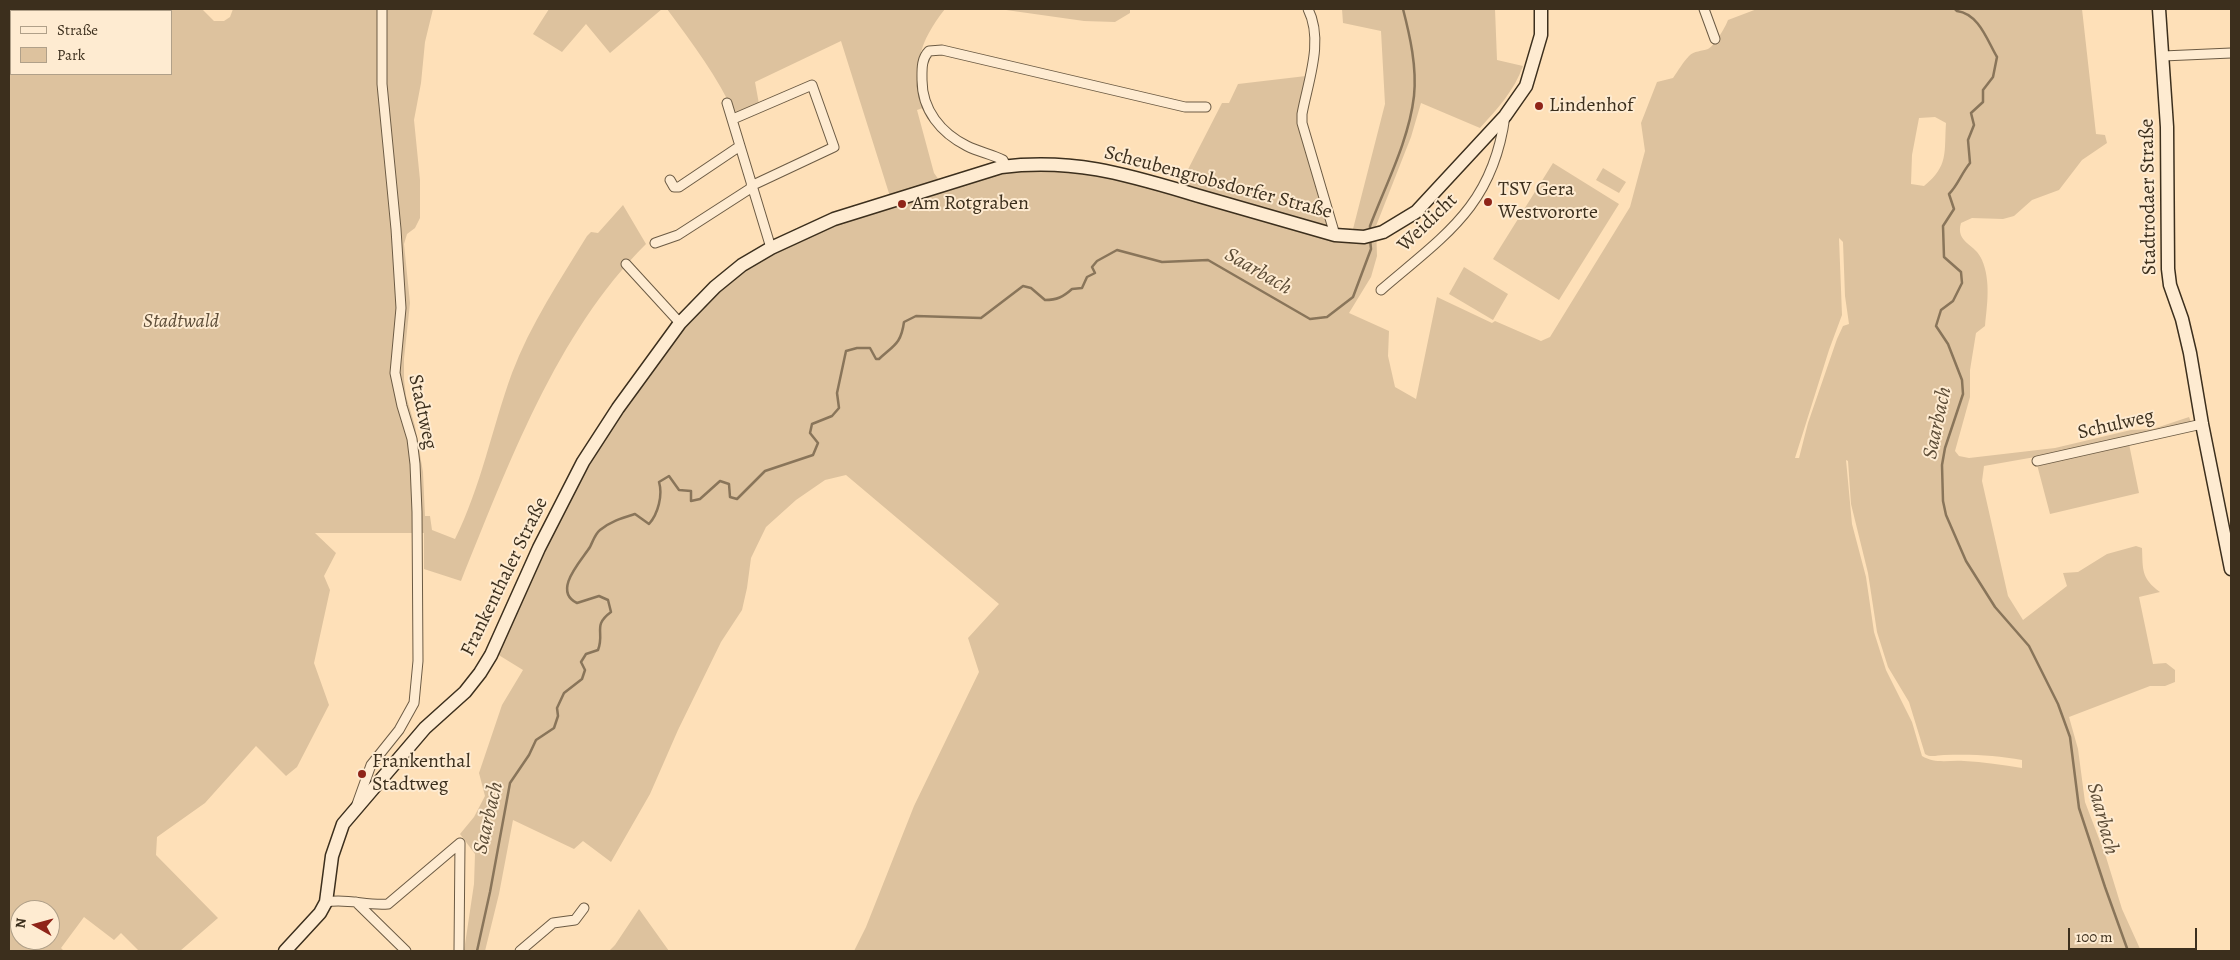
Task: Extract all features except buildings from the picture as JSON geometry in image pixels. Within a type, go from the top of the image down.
[{"type":"main road","name":"Scheubengrobsdorfer Straße","points":[[680,324],[715,287],[742,265],[771,248],[834,219],[942,184],[1006,166],[1056,164],[1114,171],[1335,235],[1364,237],[1383,232],[1416,212],[1505,116],[1526,86],[1541,35],[1541,9]]},
{"type":"main road","name":"Stadtrodaer Straße","points":[[2159,9],[2167,127],[2168,269],[2170,285],[2182,319],[2190,353],[2202,424],[2231,562]]},
{"type":"main road","name":"Frankenthaler Straße","points":[[285,951],[320,913],[326,902],[336,838],[343,824],[425,728],[465,692],[480,673],[491,655],[539,548],[583,462],[618,408],[680,324]]},
{"type":"street","name":"Stadtweg","points":[[356,807],[372,765],[399,730],[414,703],[418,661],[416,484],[412,439],[402,406],[396,374],[401,308],[396,229],[382,84],[382,9]]},
{"type":"street","points":[[1308,9],[1313,20],[1315,47],[1302,114],[1302,123],[1335,235]]},
{"type":"street","points":[[1704,9],[1716,39]]},
{"type":"street","points":[[1006,166],[1003,160],[967,146],[931,117],[922,87],[923,62],[929,51],[942,50],[1185,107],[1206,107]]},
{"type":"street","points":[[2163,56],[2231,53]]},
{"type":"street","points":[[655,243],[678,235],[751,187],[834,147],[812,85],[733,119]]},
{"type":"street","points":[[727,103],[771,248]]},
{"type":"street","name":"Weidicht","points":[[1381,290],[1458,224],[1476,201],[1501,145],[1505,116]]},
{"type":"street","points":[[670,180],[674,187],[680,187],[740,146]]},
{"type":"street","points":[[626,264],[680,324]]},
{"type":"street","name":"Schulweg","points":[[2037,461],[2202,424]]},
{"type":"street","points":[[326,902],[345,899],[356,902],[388,904],[460,843],[459,950]]},
{"type":"street","points":[[356,902],[406,951]]},
{"type":"street","points":[[520,951],[553,923],[575,920],[584,908]]},
{"type":"green space","name":"Stadtwald","points":[[9,9],[202,9],[214,21],[224,21],[230,17],[233,9],[433,9],[425,42],[421,83],[414,120],[420,180],[420,218],[415,228],[407,234],[404,244],[410,303],[404,359],[404,379],[423,472],[425,516],[430,516],[432,530],[455,539],[472,499],[519,355],[546,303],[587,236],[591,232],[598,233],[623,205],[646,244],[614,279],[560,359],[516,447],[461,581],[424,569],[424,533],[315,533],[336,553],[324,576],[330,590],[314,663],[329,705],[297,767],[286,776],[256,746],[205,803],[157,837],[156,855],[218,918],[180,951],[139,951],[121,933],[114,940],[84,917],[61,948],[64,951],[9,951]]},
{"type":"green space","points":[[549,9],[662,9],[610,53],[586,24],[562,52],[533,34]]},
{"type":"green space","points":[[667,9],[945,9],[929,33],[918,67],[918,80],[923,108],[917,110],[934,173],[939,180],[1010,163],[1052,158],[1089,161],[1108,165],[1180,185],[1222,103],[1229,103],[1238,84],[1306,76],[1298,121],[1329,227],[1353,229],[1385,104],[1381,31],[1343,23],[1342,9],[1495,9],[1497,60],[1523,66],[1519,75],[1505,99],[1480,128],[1421,103],[1411,137],[1376,226],[1377,256],[1371,277],[1349,313],[1389,331],[1388,356],[1395,387],[1416,399],[1437,297],[1492,323],[1495,321],[1541,341],[1550,337],[1630,207],[1645,151],[1641,123],[1657,82],[1673,78],[1691,54],[1708,49],[1719,36],[1728,20],[1757,9],[2082,9],[2096,134],[2105,135],[2107,143],[2082,160],[2059,190],[2032,200],[2014,216],[2003,219],[1972,218],[1961,223],[1960,230],[1963,239],[1975,250],[1982,260],[1987,276],[1988,293],[1985,326],[1976,333],[1970,370],[1970,397],[1955,451],[1959,456],[1969,458],[2055,448],[2131,430],[2153,429],[2189,417],[2194,429],[2129,444],[2139,493],[2050,514],[2035,457],[1984,466],[1982,481],[2008,596],[2023,620],[2067,586],[2063,573],[2078,572],[2107,554],[2136,546],[2142,548],[2143,568],[2146,578],[2160,592],[2139,597],[2153,664],[2166,663],[2175,670],[2175,682],[2165,686],[2150,686],[2069,717],[2078,749],[2085,802],[2106,857],[2122,909],[2141,951],[854,951],[866,927],[914,806],[979,672],[968,638],[999,604],[846,475],[825,480],[796,500],[766,527],[751,558],[742,610],[721,642],[678,730],[650,794],[611,862],[583,841],[574,849],[513,820],[499,894],[485,951],[464,951],[474,884],[475,854],[460,834],[474,817],[485,796],[479,773],[502,705],[523,670],[497,654],[551,534],[588,463],[620,414],[696,313],[733,278],[764,257],[799,239],[893,206],[841,41],[755,82],[759,104],[735,115],[713,74]],"holes":[[[1935,117],[1946,123],[1944,158],[1938,172],[1924,186],[1911,184],[1912,155],[1919,118]],[[1839,238],[1843,242],[1845,296],[1849,324],[1843,326],[1837,339],[1808,423],[1799,458],[1795,458],[1842,315]],[[1846,460],[1848,461],[1851,504],[1868,573],[1877,632],[1888,667],[1909,702],[1925,754],[1932,756],[1974,755],[2013,758],[2022,760],[2022,768],[1971,761],[1937,761],[1922,756],[1912,722],[1886,670],[1874,632],[1866,577],[1852,524]]]},
{"type":"green space","points":[[999,9],[1130,9],[1130,13],[1115,22],[1084,21]]},
{"type":"green space","points":[[1553,163],[1619,204],[1559,300],[1493,259]]},
{"type":"green space","points":[[1603,168],[1626,182],[1619,193],[1596,180]]},
{"type":"green space","points":[[1464,267],[1508,294],[1493,320],[1449,294]]},
{"type":"green space","points":[[639,909],[669,951],[609,951],[615,945]]},
{"type":"waterway","name":"Saarbach","points":[[1370,231],[1370,226],[1402,145],[1414,96],[1414,63],[1403,9]]},
{"type":"waterway","name":"Saarbach","points":[[1955,9],[1965,13],[1977,22],[1997,57],[1993,77],[1983,90],[1983,102],[1971,113],[1974,125],[1968,140],[1970,163],[1949,194],[1954,209],[1943,226],[1944,257],[1961,272],[1962,283],[1953,301],[1941,310],[1936,326],[1948,344],[1962,380],[1963,394],[1945,448],[1942,465],[1943,501],[1946,515],[1966,561],[1995,607],[2029,646],[2058,704],[2070,737],[2079,808],[2128,951]]},
{"type":"waterway","name":"Saarbach","points":[[477,951],[510,783],[529,755],[536,740],[554,728],[558,716],[557,708],[564,693],[582,679],[585,670],[581,662],[586,654],[598,650],[600,644],[600,625],[611,612],[608,600],[599,596],[577,603],[570,598],[567,591],[571,576],[597,534],[604,527],[635,514],[649,524],[659,504],[659,482],[669,476],[679,490],[691,491],[691,501],[700,499],[720,481],[729,484],[730,497],[737,499],[765,471],[813,455],[818,443],[810,433],[812,424],[832,416],[839,408],[837,393],[846,351],[857,348],[870,348],[876,359],[879,359],[899,340],[904,322],[916,316],[981,318],[1023,286],[1031,288],[1045,300],[1056,299],[1072,289],[1082,288],[1087,277],[1095,273],[1092,267],[1097,261],[1117,250],[1162,262],[1208,260],[1310,319],[1327,317],[1353,297],[1371,249],[1370,239]]},
{"type":"place","name":"Lindenhof","points":[[1539,106]]},
{"type":"place","name":"TSV Gera Westvororte","points":[[1488,202]]},
{"type":"place","name":"Am Rotgraben","points":[[902,204]]},
{"type":"place","name":"Frankenthal Stadtweg","points":[[362,774]]}]
